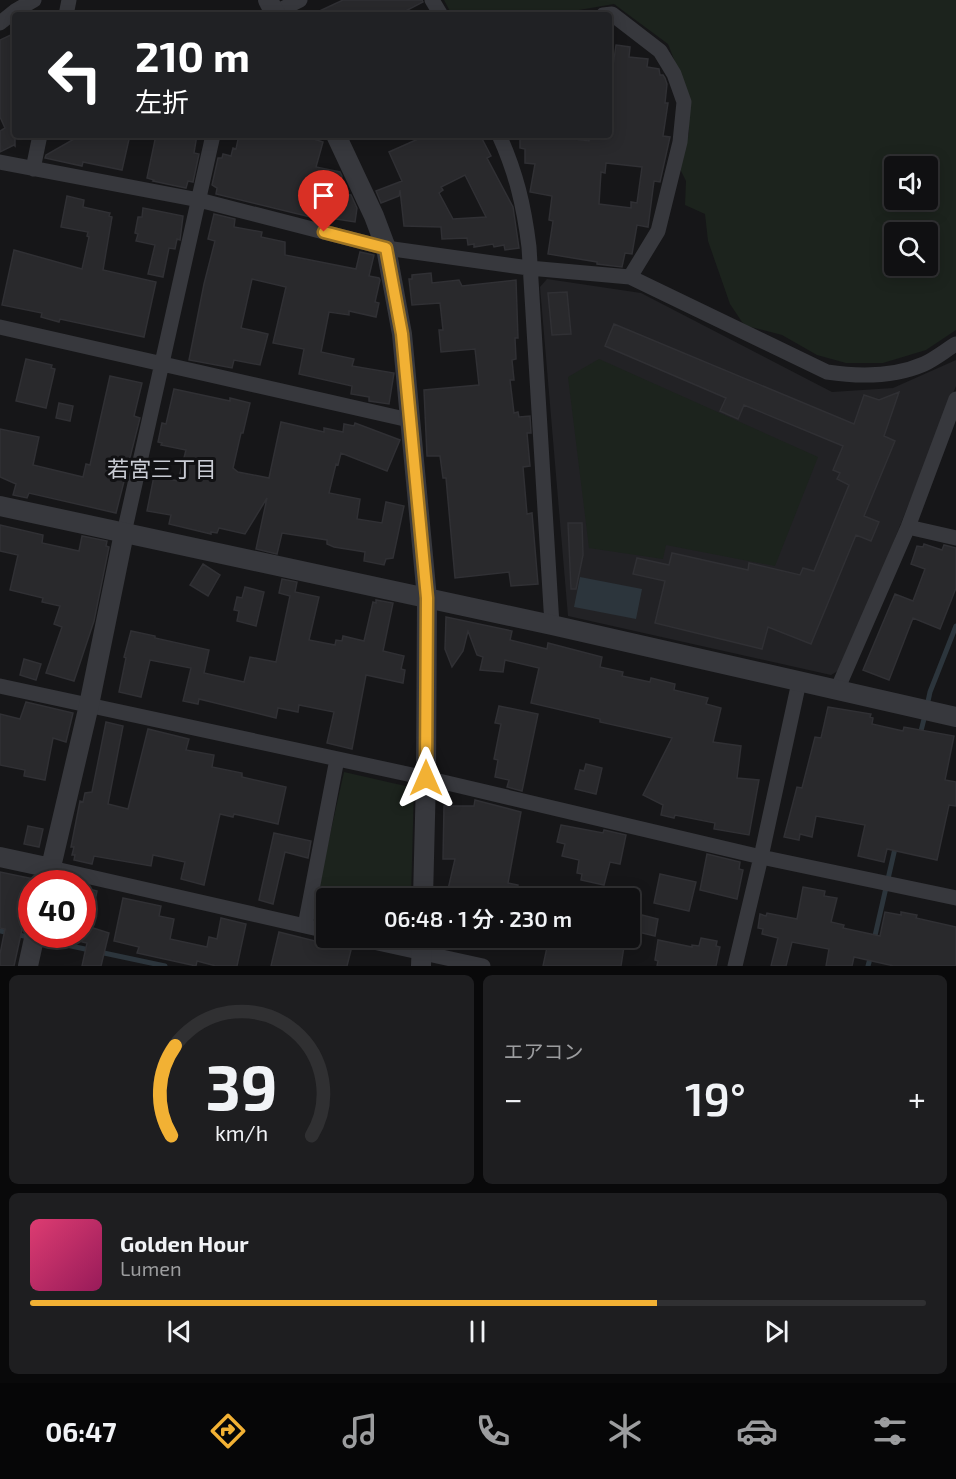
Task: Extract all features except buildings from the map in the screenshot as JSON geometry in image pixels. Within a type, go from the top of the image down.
[{"type":"street","points":[[13,12],[34,0]]},
{"type":"street","points":[[272,11],[300,0]]},
{"type":"street","points":[[0,23],[12,13]]},
{"type":"street","points":[[612,14],[660,51],[674,74],[684,102],[680,142],[658,231],[630,277]]},
{"type":"street","points":[[33,169],[39,138]]},
{"type":"street","points":[[50,870],[89,705],[124,533],[212,138]]},
{"type":"street","points":[[337,138],[374,216],[386,248],[402,334],[427,598],[423,888]]},
{"type":"street","points":[[500,138],[511,161],[524,207],[552,625]]},
{"type":"street","points":[[0,162],[199,200],[386,248],[529,268],[630,277],[827,372],[855,376],[900,372],[926,363],[956,344]]},
{"type":"street","points":[[0,327],[409,420]]},
{"type":"street","points":[[837,690],[908,527],[956,399]]},
{"type":"street","points":[[0,506],[552,625],[956,717]]},
{"type":"street","points":[[908,527],[956,538]]},
{"type":"street","points":[[735,966],[799,682]]},
{"type":"street","points":[[0,686],[426,778],[761,857],[956,898]]},
{"type":"street","points":[[305,926],[337,759]]},
{"type":"street","points":[[0,857],[34,870]]},
{"type":"street","points":[[96,885],[316,928]]},
{"type":"street","points":[[28,966],[32,948]]},
{"type":"street","points":[[402,948],[483,966]]},
{"type":"shaded area","points":[[444,0],[956,0],[956,330],[926,350],[883,363],[846,363],[817,355],[782,335],[747,326],[742,322],[730,304],[708,241],[705,214],[685,205],[686,181],[679,167],[689,133],[689,98],[668,44],[614,4],[567,12],[450,12]]},
{"type":"shaded area","points":[[547,279],[641,293],[832,392],[893,388],[956,360],[956,386],[843,668],[831,675],[568,616],[540,287]]},
{"type":"shaded area","points":[[599,359],[818,457],[775,566],[666,545],[663,559],[589,548],[568,377]]},
{"type":"shaded area","points":[[580,577],[642,589],[636,619],[574,607]]},
{"type":"shaded area","points":[[344,772],[414,788],[411,888],[318,888]]},
{"type":"shaded area","points":[[316,897],[316,916],[312,915]]},
{"type":"waterway","points":[[927,706],[930,692],[956,626]]},
{"type":"waterway","points":[[920,735],[925,715]]},
{"type":"waterway","points":[[874,940],[896,844]]},
{"type":"waterway","points":[[0,931],[165,966]]},
{"type":"waterway","points":[[868,966],[871,955]]},
{"type":"district","name":"若宮三丁目","points":[[162,469]]},
{"type":"route","points":[[324,232],[386,248],[395,286],[402,334],[427,598],[426,778]]}]
